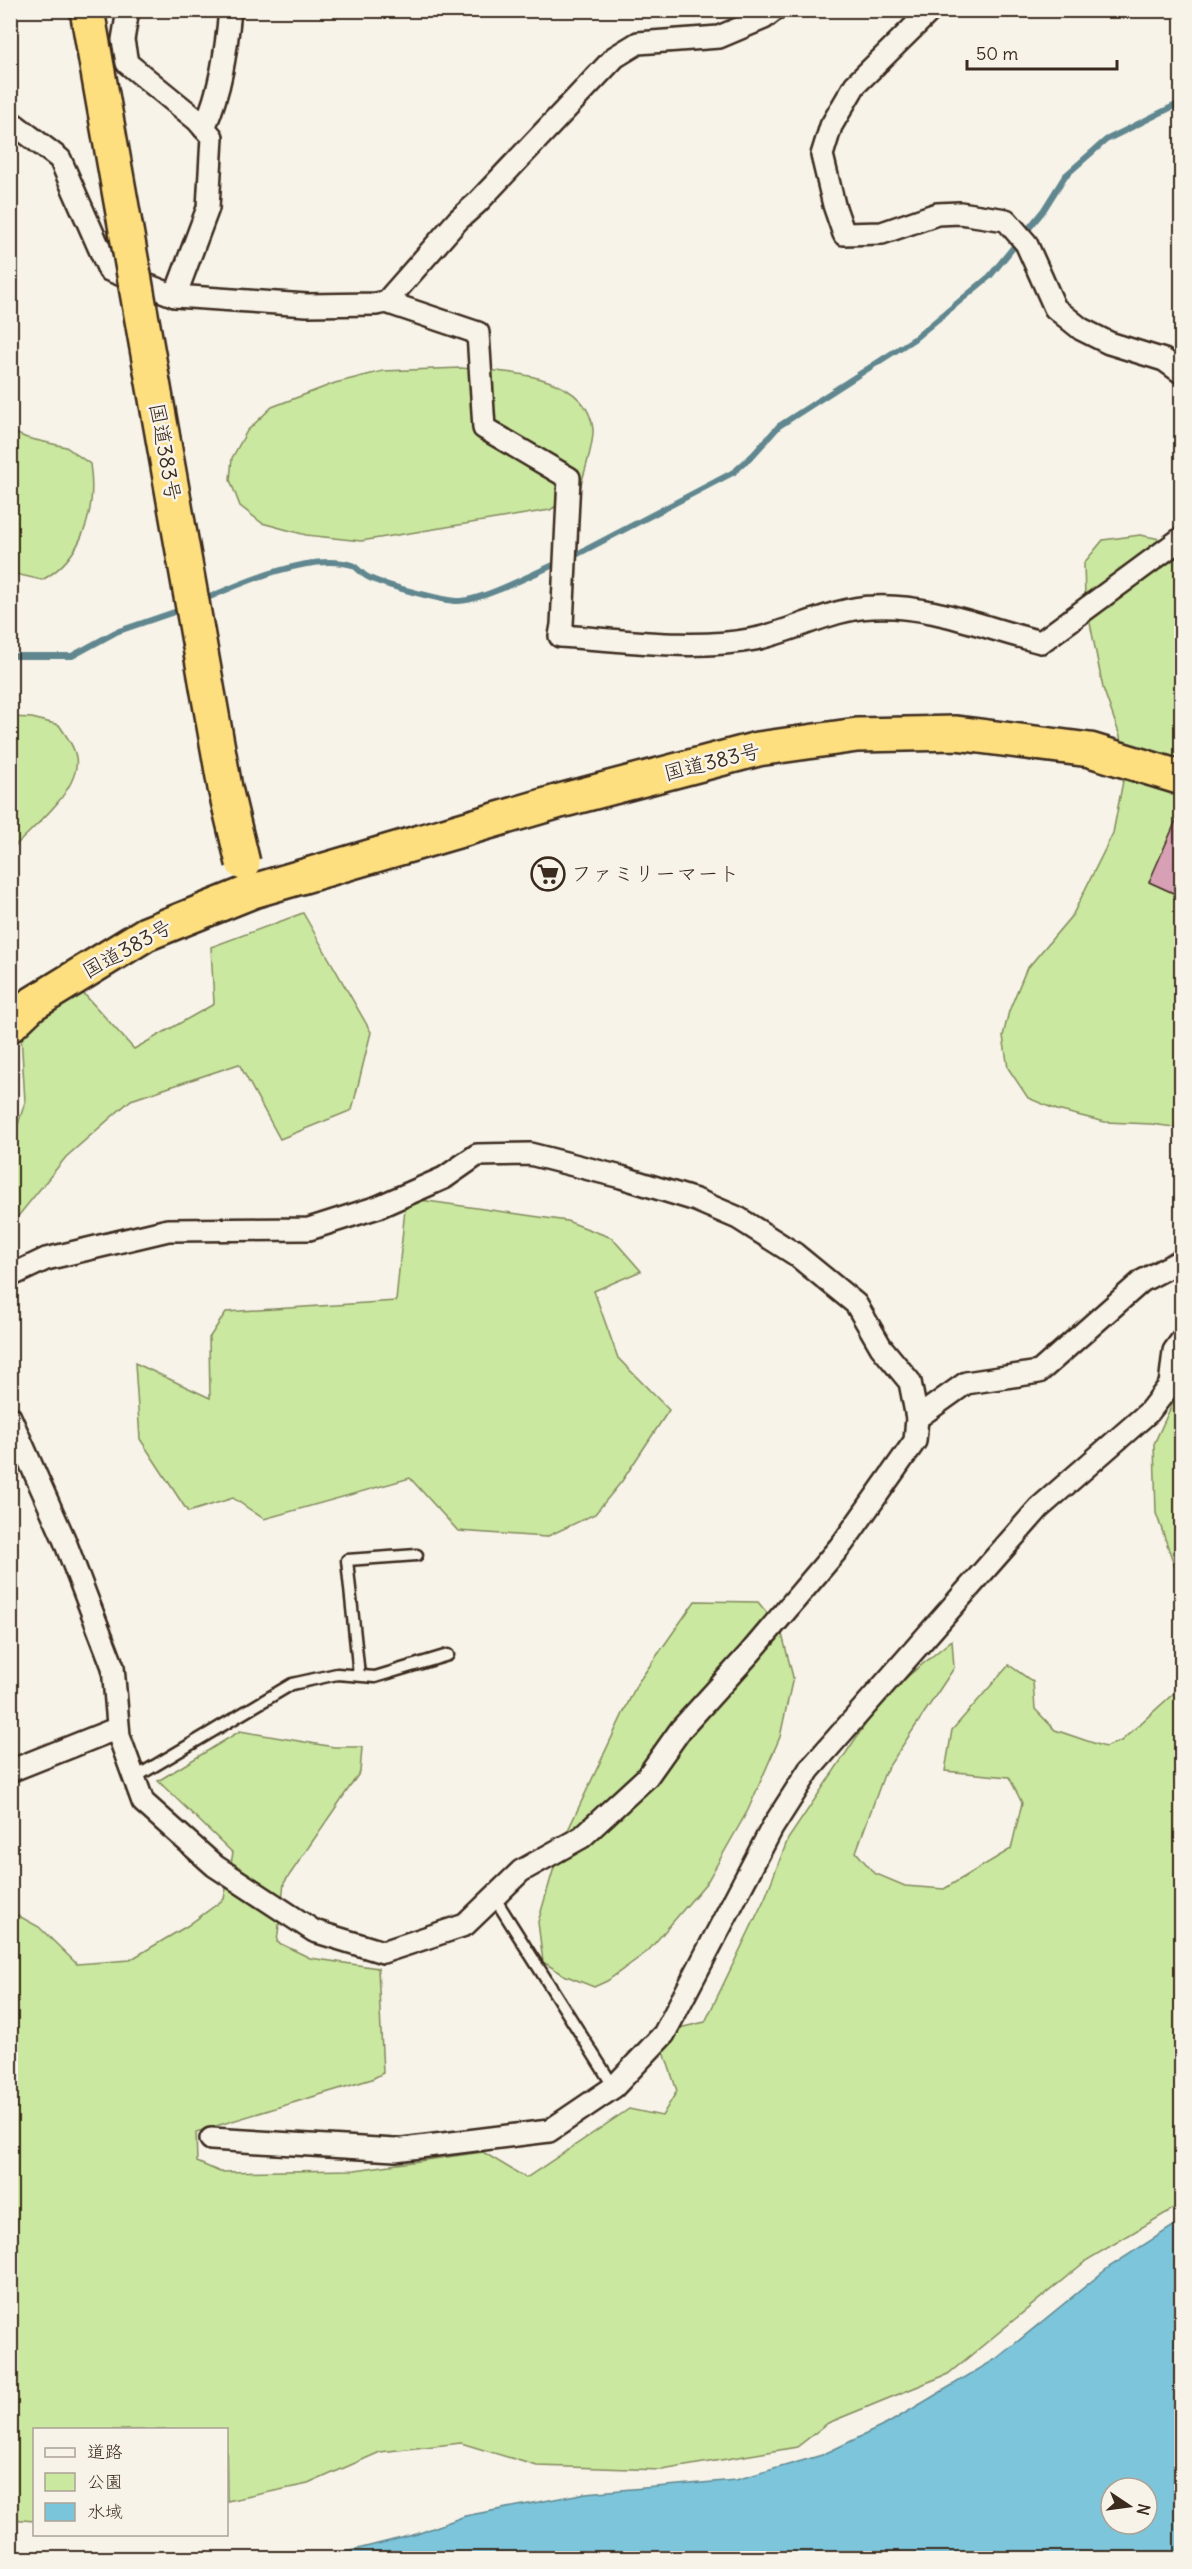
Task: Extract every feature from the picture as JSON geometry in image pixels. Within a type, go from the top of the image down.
[{"type":"highway","name":"国道383号","points":[[87,10],[225,788],[248,877]]},
{"type":"highway","name":"国道383号","points":[[10,1025],[32,1004],[146,934],[248,877],[560,801],[758,749],[857,735],[956,733],[1090,750],[1182,778]]},
{"type":"street","points":[[128,10],[123,40],[127,63],[212,137],[208,208],[175,296]]},
{"type":"street","points":[[204,128],[215,102],[221,79],[226,56],[230,10]]},
{"type":"street","points":[[386,302],[458,220],[477,203],[615,57],[638,43],[720,37],[764,18],[774,10]]},
{"type":"street","points":[[931,10],[855,86],[831,126],[822,155],[834,205],[844,234],[882,234],[937,214],[960,213],[1006,220],[1026,243],[1055,308],[1090,334],[1109,343],[1164,360],[1182,373]]},
{"type":"street","points":[[10,121],[60,159],[109,270],[175,296],[308,305],[386,302],[478,333],[484,428],[569,478],[560,636],[696,644],[755,639],[871,606],[917,608],[1041,642],[1182,538]]},
{"type":"street","points":[[10,1276],[46,1259],[168,1230],[309,1229],[378,1207],[444,1178],[477,1155],[531,1154],[621,1177],[696,1200],[738,1218],[795,1254],[855,1304],[881,1347],[910,1382],[917,1418],[915,1441],[843,1543],[750,1653],[681,1729],[647,1777],[582,1837],[521,1871],[465,1925],[383,1952],[314,1931],[215,1866],[143,1802],[118,1728],[113,1667],[64,1539],[10,1417]]},
{"type":"street","points":[[917,1418],[966,1383],[1040,1372],[1142,1281],[1182,1260]]},
{"type":"street","points":[[211,2139],[395,2150],[549,2131],[614,2087],[664,2034],[772,1828],[808,1770],[1039,1508],[1149,1412],[1170,1385],[1174,1351],[1182,1340]]},
{"type":"street","points":[[10,1771],[118,1728]]},
{"type":"lane","points":[[358,1675],[347,1560],[417,1555]]},
{"type":"lane","points":[[134,1778],[292,1684],[337,1674],[375,1677],[448,1655]]},
{"type":"lane","points":[[494,1897],[614,2087]]},
{"type":"path","points":[[10,2540],[23,2559]]},
{"type":"green space","points":[[461,368],[498,371],[540,379],[576,396],[587,410],[593,429],[590,452],[579,492],[550,510],[361,541],[306,535],[262,523],[240,506],[230,480],[232,458],[247,431],[272,407],[335,383],[383,371]]},
{"type":"green space","points":[[10,431],[27,438],[66,447],[90,464],[91,498],[84,531],[68,559],[42,580],[11,573]]},
{"type":"green space","points":[[1140,535],[1181,543],[1181,1128],[1105,1122],[1057,1110],[1028,1098],[1008,1068],[1003,1036],[1009,1011],[1026,970],[1073,914],[1113,833],[1123,781],[1120,736],[1103,688],[1085,598],[1084,563],[1103,540]]},
{"type":"green space","points":[[11,717],[32,718],[59,725],[72,745],[76,756],[76,767],[67,790],[59,801],[11,850]]},
{"type":"green space","points":[[303,913],[371,1032],[352,1110],[280,1139],[239,1064],[131,1100],[66,1157],[11,1225],[11,1147],[25,1102],[20,1017],[84,994],[134,1049],[214,1004],[211,947]]},
{"type":"green space","points":[[406,1198],[567,1221],[612,1238],[641,1271],[594,1291],[618,1358],[669,1410],[622,1481],[595,1514],[546,1537],[458,1531],[410,1478],[264,1519],[233,1498],[188,1512],[140,1439],[135,1363],[210,1398],[209,1338],[226,1312],[396,1301]]},
{"type":"green space","points":[[1181,1385],[1181,1584],[1156,1513],[1154,1444]]},
{"type":"green space","points":[[695,1601],[758,1602],[781,1630],[793,1677],[780,1737],[748,1810],[707,1882],[648,1951],[607,1981],[594,1987],[564,1975],[543,1962],[538,1922],[560,1847],[637,1684]]},
{"type":"green space","points":[[952,1640],[954,1668],[885,1772],[856,1852],[874,1873],[905,1886],[944,1889],[1011,1849],[1022,1803],[1009,1777],[945,1771],[952,1730],[1009,1665],[1033,1682],[1035,1709],[1055,1730],[1105,1747],[1121,1741],[1174,1693],[1181,1663],[1181,2204],[1087,2260],[948,2374],[828,2423],[797,2447],[662,2470],[537,2466],[461,2443],[380,2452],[308,2484],[228,2501],[228,2428],[33,2428],[33,2521],[11,2519],[10,1911],[39,1927],[77,1964],[130,1960],[187,1926],[224,1899],[233,1853],[158,1781],[240,1731],[334,1747],[362,1747],[360,1772],[284,1883],[277,1942],[310,1958],[378,1968],[383,2073],[372,2079],[196,2132],[197,2162],[220,2172],[355,2170],[483,2152],[526,2178],[629,2109],[662,2116],[677,2091],[662,2046],[679,2028],[705,2022],[765,1898],[788,1839],[885,1695]]},
{"type":"water","points":[[1181,2221],[1181,2558],[322,2558],[417,2534],[465,2516],[586,2493],[736,2480],[822,2455],[887,2424],[996,2359],[1109,2267]]},
{"type":"building","points":[[1182,807],[1182,897],[1149,882]]},
{"type":"waterway","points":[[570,558],[734,472],[779,426],[914,339],[990,276],[1043,211],[1065,176],[1106,140],[1182,102]]},
{"type":"waterway","points":[[203,600],[276,571],[335,562],[352,565],[366,576],[383,583],[426,595],[458,601],[468,600],[495,591],[560,562]]},
{"type":"waterway","points":[[10,656],[72,656],[116,632],[183,609]]},
{"type":"place","name":"ファミリーマート","points":[[548,874]]}]
